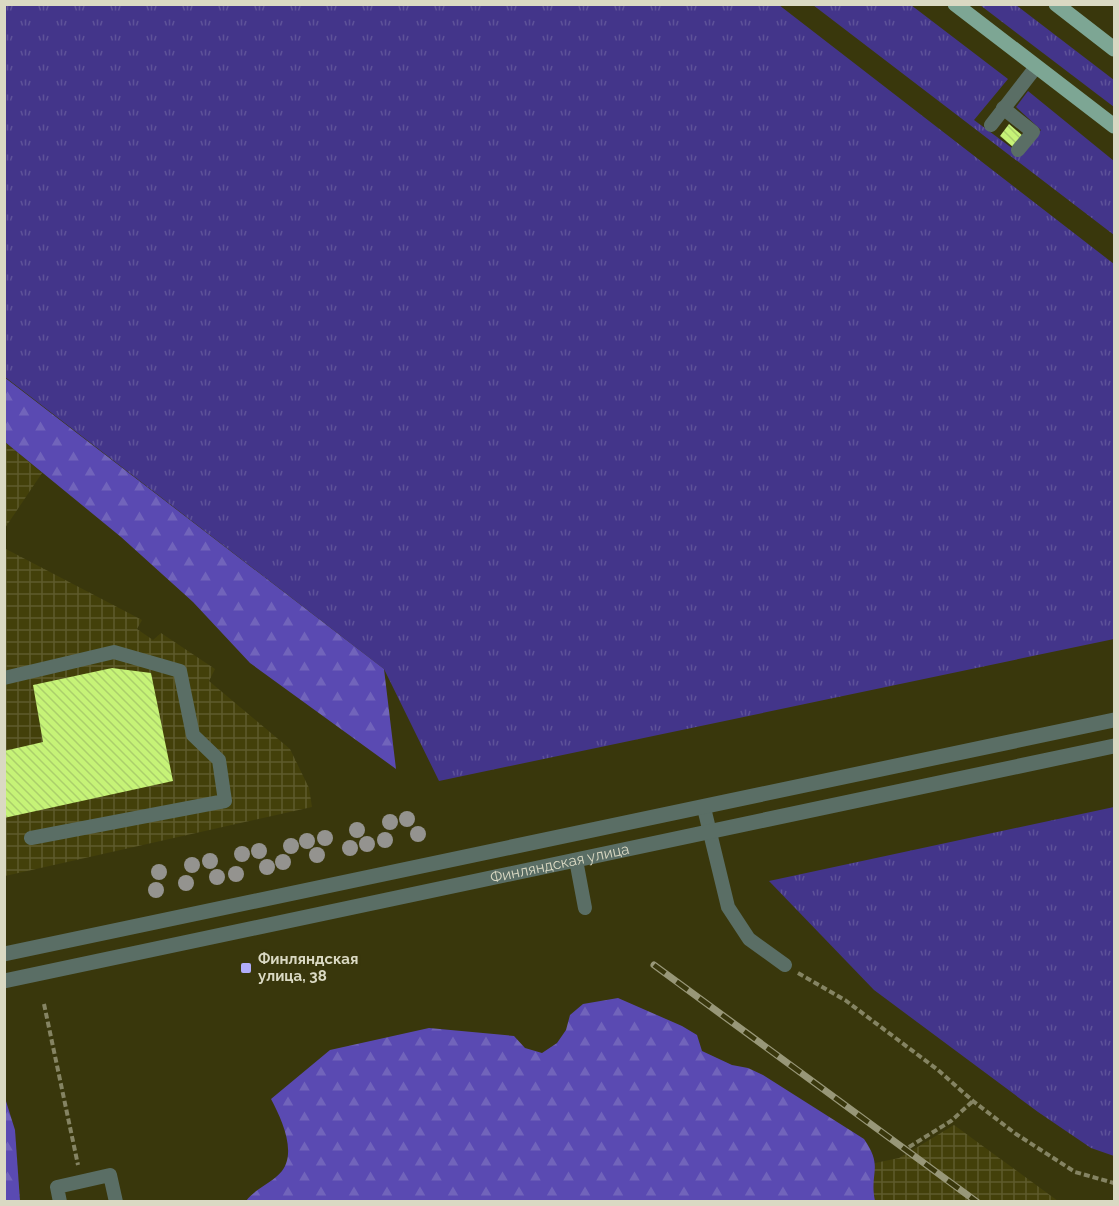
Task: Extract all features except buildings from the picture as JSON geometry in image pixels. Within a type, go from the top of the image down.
[{"type":"main road","points":[[955,4],[1114,126]]},
{"type":"main road","points":[[1056,4],[1114,50]]},
{"type":"street","name":"Финляндская улица","points":[[4,954],[1114,720]]},
{"type":"street","name":"Финляндская улица","points":[[4,981],[1114,746]]},
{"type":"lane","points":[[991,125],[1036,67]]},
{"type":"lane","points":[[1004,108],[1033,132],[1018,150]]},
{"type":"lane","points":[[4,678],[114,652],[180,671],[193,735],[219,760],[225,801],[31,838]]},
{"type":"lane","points":[[704,808],[728,908],[749,939],[785,965]]},
{"type":"lane","points":[[576,860],[585,908]]},
{"type":"lane","points":[[60,1202],[57,1187],[110,1175],[116,1202]]},
{"type":"path","points":[[785,965],[845,1000],[938,1070],[1016,1134],[1075,1172],[1114,1183]]},
{"type":"path","points":[[44,1004],[81,1181]]},
{"type":"path","points":[[909,1147],[951,1121],[973,1101]]},
{"type":"shaded area","points":[[5,442],[42,473],[5,528]]},
{"type":"shaded area","points":[[4,548],[142,620],[137,629],[153,640],[161,633],[215,669],[209,681],[290,749],[309,788],[312,807],[5,876]]},
{"type":"shaded area","points":[[954,1125],[1058,1201],[688,1202],[899,1158]]},
{"type":"green space","points":[[4,5],[779,5],[1114,264],[1114,639],[439,781],[384,669],[5,377]]},
{"type":"green space","points":[[813,5],[911,5],[1008,79],[974,120],[1020,154],[1041,130],[1016,107],[1028,91],[1114,161],[1114,235]]},
{"type":"green space","points":[[980,5],[1016,5],[1114,80],[1114,107]]},
{"type":"green space","points":[[4,377],[384,669],[396,769],[250,663],[193,602],[121,537],[5,442]]},
{"type":"green space","points":[[1114,807],[1114,1156],[1091,1148],[1038,1112],[874,990],[769,881]]},
{"type":"green space","points":[[618,998],[682,1026],[697,1035],[702,1051],[732,1065],[748,1068],[763,1075],[864,1139],[875,1164],[875,1201],[246,1201],[278,1175],[286,1163],[288,1144],[286,1135],[271,1099],[330,1050],[429,1028],[514,1036],[525,1048],[542,1053],[557,1043],[566,1030],[570,1015],[583,1004]]},
{"type":"green space","points":[[5,1098],[15,1130],[20,1201],[5,1201]]},
{"type":"railway","points":[[654,965],[977,1202]]},
{"type":"place","name":"Финляндская улица, 38","points":[[246,968]]}]
